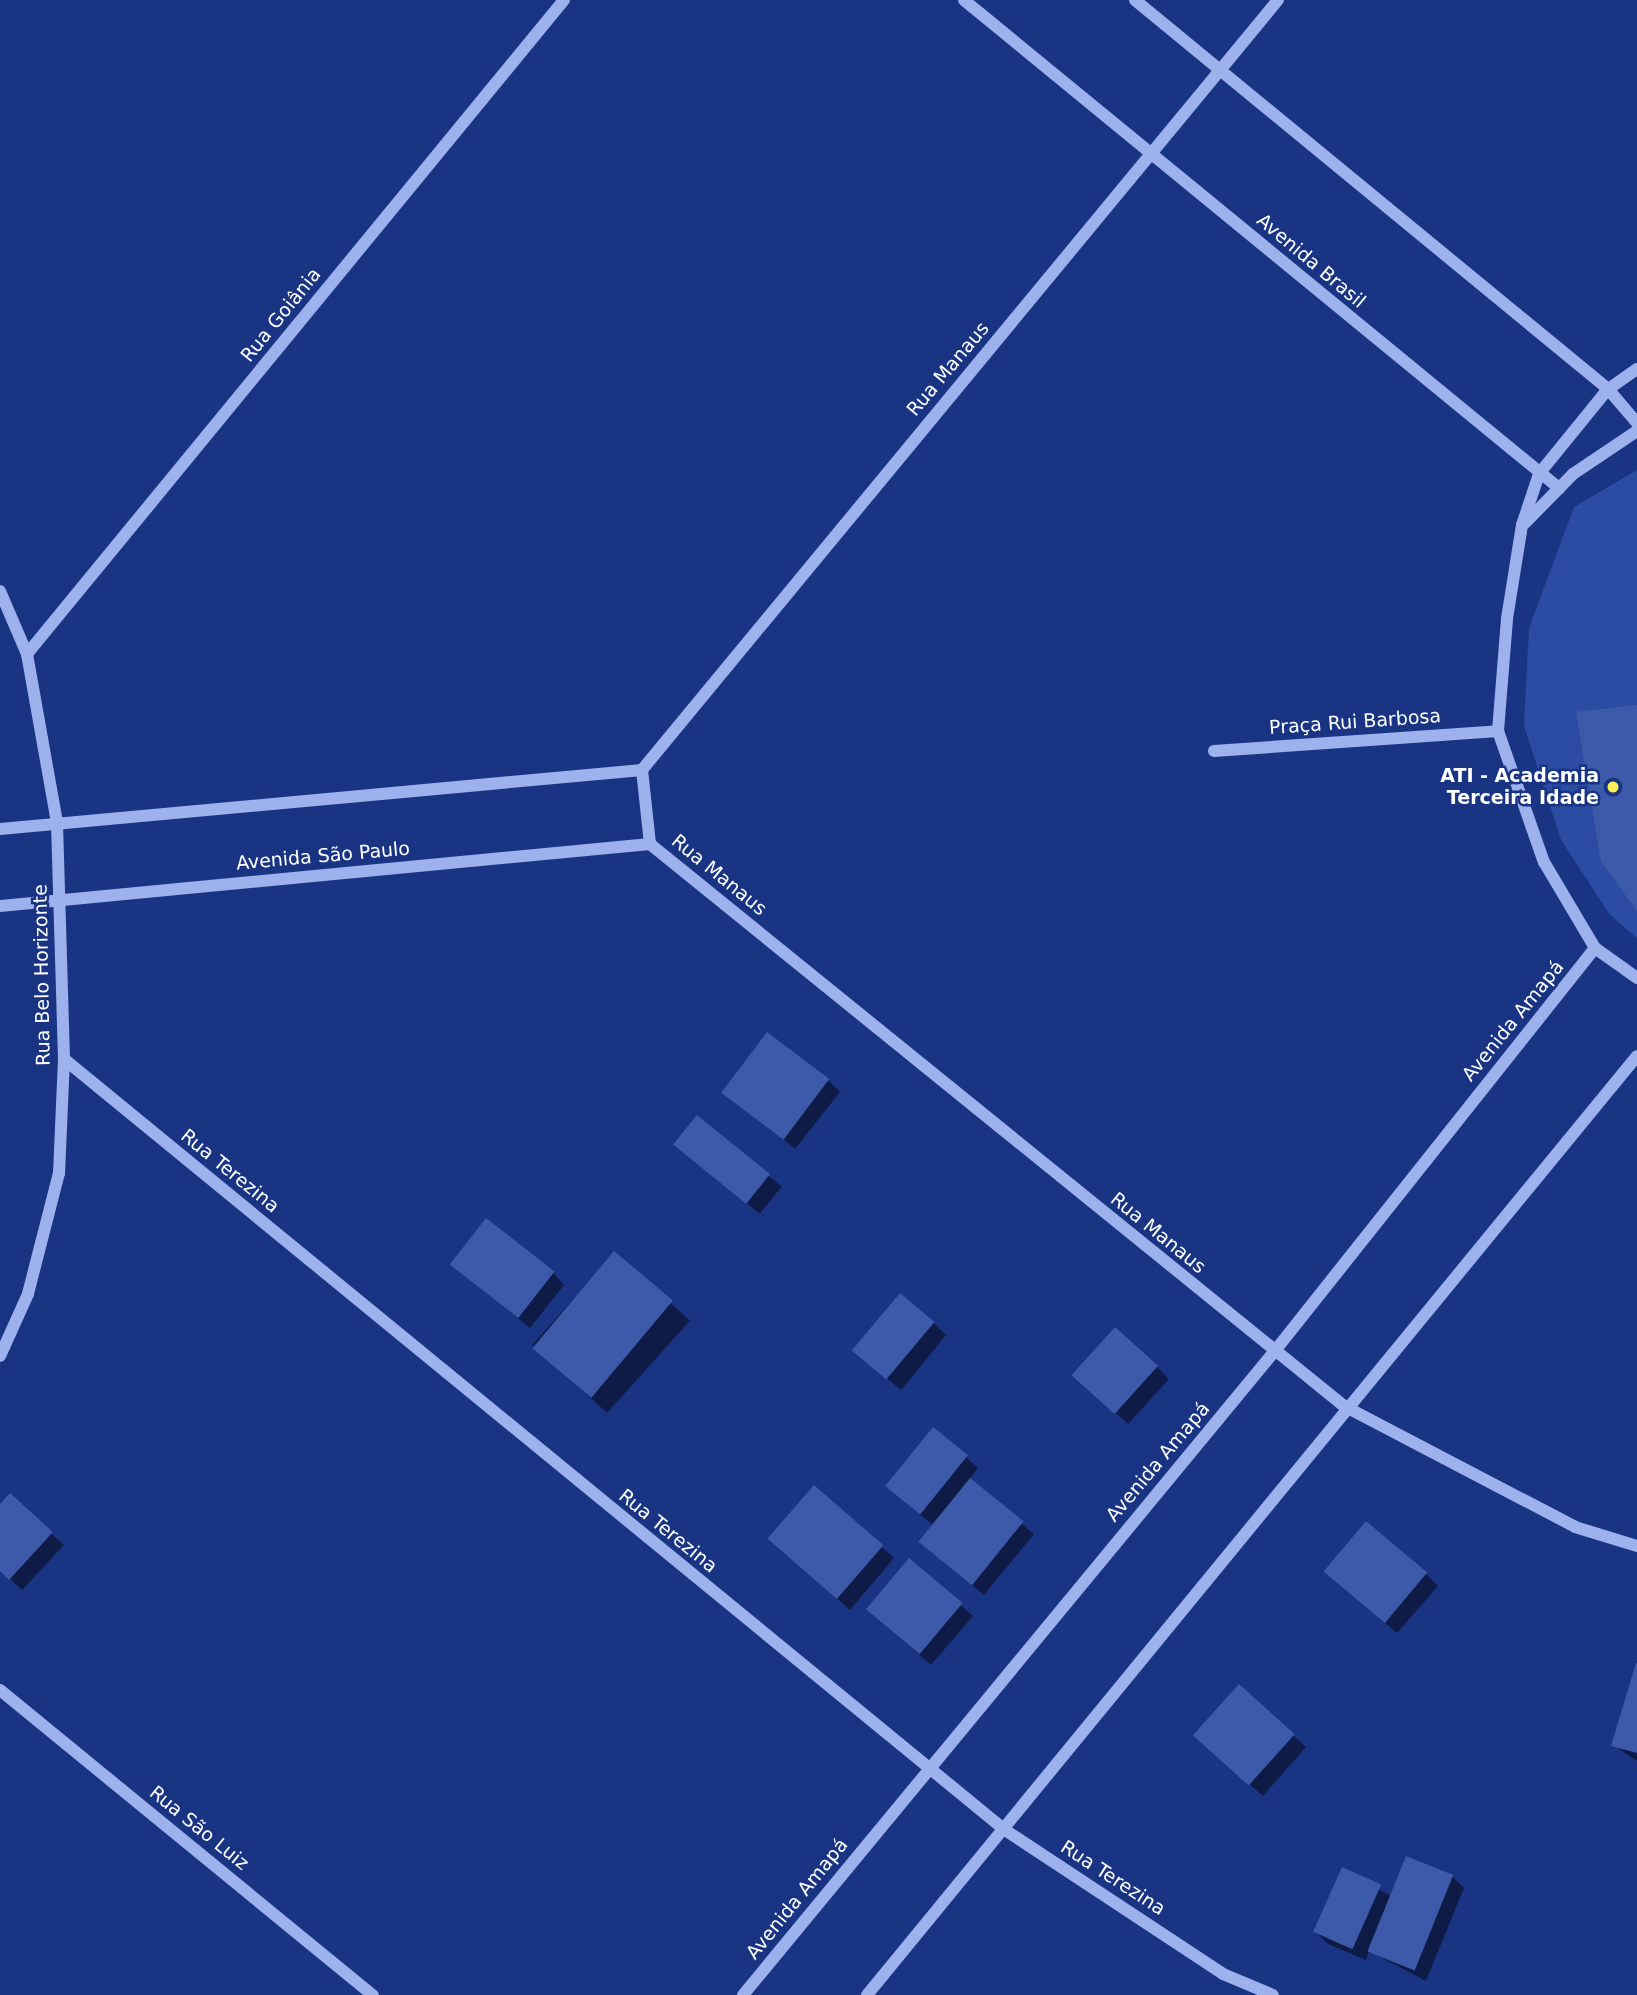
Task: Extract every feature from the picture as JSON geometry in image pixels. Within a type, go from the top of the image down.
[{"type":"street","name":"Rua Goiânia","points":[[27,654],[564,0]]},
{"type":"street","name":"Avenida Brasil","points":[[964,0],[1559,488]]},
{"type":"street","points":[[1135,0],[1223,68],[1608,388],[1637,423]]},
{"type":"street","name":"Rua Manaus","points":[[1278,0],[642,770],[650,844],[1344,1406],[1575,1527],[1637,1546]]},
{"type":"street","points":[[1637,369],[1608,388],[1539,474],[1522,525],[1498,731],[1544,862],[1595,948],[1637,978]]},
{"type":"street","points":[[1522,525],[1559,488],[1637,431]]},
{"type":"street","name":"Rua Belo Horizonte","points":[[0,591],[27,654],[57,824],[64,1059],[59,1173],[28,1294],[0,1356]]},
{"type":"street","name":"Praça Rui Barbosa","points":[[1214,751],[1498,731]]},
{"type":"street","points":[[0,829],[642,770]]},
{"type":"street","name":"Avenida São Paulo","points":[[0,906],[650,844]]},
{"type":"street","name":"Avenida Amapá","points":[[743,1995],[1274,1352],[1595,948]]},
{"type":"street","points":[[867,1995],[1005,1830],[1344,1406],[1637,1056]]},
{"type":"street","name":"Rua Terezina","points":[[64,1059],[1005,1830],[1223,1974],[1273,1995]]},
{"type":"street","name":"Rua São Luiz","points":[[0,1690],[373,1995]]},
{"type":"shaded area","points":[[1637,470],[1637,938],[1610,915],[1561,840],[1524,726],[1529,628],[1574,507]]},
{"type":"building","name":"ATI - Academia Terceira Idade","points":[[1637,705],[1637,911],[1601,862],[1576,712]]},
{"type":"building","points":[[767,1032],[829,1079],[784,1140],[721,1093]]},
{"type":"building","points":[[697,1115],[770,1174],[746,1204],[673,1145]]},
{"type":"building","points":[[486,1218],[555,1272],[518,1318],[450,1264]]},
{"type":"building","points":[[614,1251],[673,1300],[591,1398],[532,1348]]},
{"type":"building","points":[[900,1293],[934,1322],[886,1379],[852,1350]]},
{"type":"building","points":[[1115,1327],[1158,1366],[1115,1414],[1072,1375]]},
{"type":"building","points":[[933,1427],[968,1455],[920,1514],[885,1486]]},
{"type":"building","points":[[970,1478],[1024,1521],[972,1585],[918,1542]]},
{"type":"building","points":[[814,1485],[883,1545],[837,1599],[767,1539]]},
{"type":"building","points":[[10,1493],[53,1532],[9,1580],[0,1571],[0,1504]]},
{"type":"building","points":[[1366,1521],[1427,1572],[1385,1623],[1324,1572]]},
{"type":"building","points":[[909,1558],[963,1603],[920,1654],[866,1609]]},
{"type":"building","points":[[1637,1663],[1637,1753],[1611,1746]]},
{"type":"building","points":[[1239,1684],[1295,1734],[1249,1785],[1193,1735]]},
{"type":"building","points":[[1406,1856],[1453,1875],[1415,1971],[1367,1951]]},
{"type":"building","points":[[1342,1867],[1381,1884],[1352,1949],[1313,1932]]},
{"type":"place","name":"ATI - Academia Terceira Idade","points":[[1613,787]]}]
